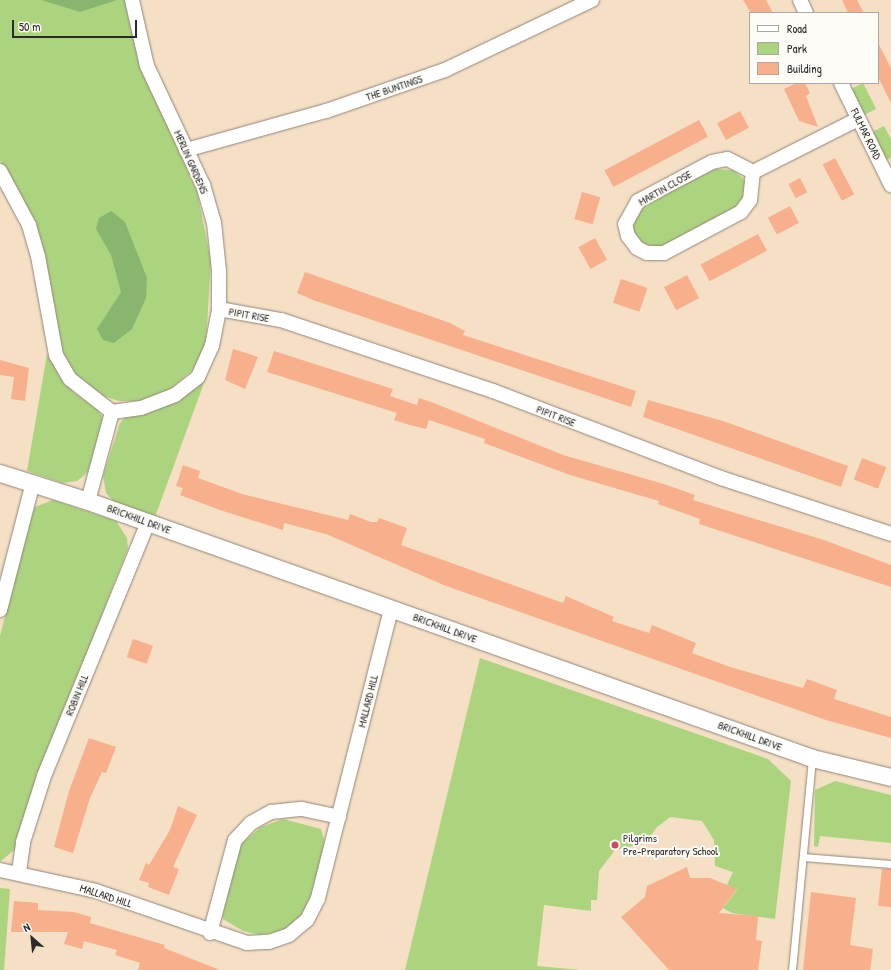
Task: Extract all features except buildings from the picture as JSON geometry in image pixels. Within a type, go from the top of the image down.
[{"type":"street","name":"MERLIN GARDENS","points":[[112,412],[141,408],[175,395],[198,377],[212,346],[219,309],[219,271],[214,223],[203,185],[147,66],[132,0]]},
{"type":"street","name":"THE BUNTINGS","points":[[186,150],[326,111],[445,70],[592,0]]},
{"type":"street","points":[[800,0],[806,12]]},
{"type":"street","name":"FULMAR ROAD","points":[[841,84],[891,184]]},
{"type":"street","points":[[753,172],[858,119]]},
{"type":"street","name":"MARTIN CLOSE","points":[[727,159],[753,172],[750,200],[742,212],[664,253],[647,253],[637,248],[628,236],[625,224],[638,202],[712,162],[727,159]]},
{"type":"street","points":[[0,171],[29,225],[38,256],[56,355],[70,379],[112,412],[88,501]]},
{"type":"street","name":"PIPIT RISE","points":[[219,309],[296,325],[493,392],[720,478],[891,534]]},
{"type":"street","name":"BRICKHILL DRIVE","points":[[0,473],[33,482],[148,522],[812,758],[891,777]]},
{"type":"street","points":[[0,610],[33,482]]},
{"type":"street","name":"ROBIN HILL","points":[[19,872],[23,842],[44,776],[148,522]]},
{"type":"street","name":"MALLARD HILL","points":[[0,870],[19,872],[96,891],[210,933],[247,943],[269,942],[289,935],[307,920],[318,898],[391,609]]},
{"type":"street","points":[[210,933],[235,840],[251,823],[271,812],[302,809],[339,817]]},
{"type":"lane","points":[[792,970],[812,758]]},
{"type":"lane","points":[[803,857],[891,864]]},
{"type":"green space","points":[[0,0],[126,0],[139,63],[197,191],[211,261],[206,342],[196,367],[166,393],[142,401],[119,401],[97,394],[82,382],[60,354],[15,187],[0,161]]},
{"type":"green space","points":[[41,0],[117,0],[80,12]]},
{"type":"green space","points":[[861,84],[864,84],[876,109],[865,115],[851,89]]},
{"type":"green space","points":[[884,126],[891,139],[891,158],[885,160],[872,132]]},
{"type":"green space","points":[[715,169],[733,170],[745,180],[744,199],[737,208],[662,248],[638,242],[630,225],[641,206]]},
{"type":"green space","points":[[111,211],[125,222],[147,278],[146,298],[132,329],[114,343],[103,340],[97,329],[121,292],[111,255],[96,229],[99,218]]},
{"type":"green space","points":[[47,354],[73,392],[97,409],[103,418],[104,428],[88,472],[77,481],[63,483],[27,471]]},
{"type":"green space","points":[[208,372],[155,517],[114,502],[106,493],[103,476],[120,423],[125,417],[197,384]]},
{"type":"green space","points":[[53,500],[116,521],[127,538],[128,548],[28,804],[15,849],[0,862],[0,636],[30,518],[35,507]]},
{"type":"green space","name":"Pilgrims Pre-Preparatory School","points":[[480,658],[768,759],[791,781],[775,919],[732,913],[723,908],[737,890],[727,885],[733,872],[715,866],[714,840],[702,821],[670,817],[656,828],[646,843],[615,850],[599,871],[597,900],[591,900],[591,911],[544,905],[537,966],[581,970],[405,970]]},
{"type":"green space","points":[[835,781],[891,795],[891,843],[820,836],[818,847],[814,846],[815,790]]},
{"type":"green space","points":[[283,819],[321,829],[326,847],[312,902],[301,919],[284,930],[260,935],[243,931],[223,919],[224,891],[239,846],[261,827]]},
{"type":"green space","points":[[0,888],[10,889],[4,970],[0,970]]},
{"type":"place","name":"Pilgrims Pre-Preparatory School","points":[[615,845]]}]
